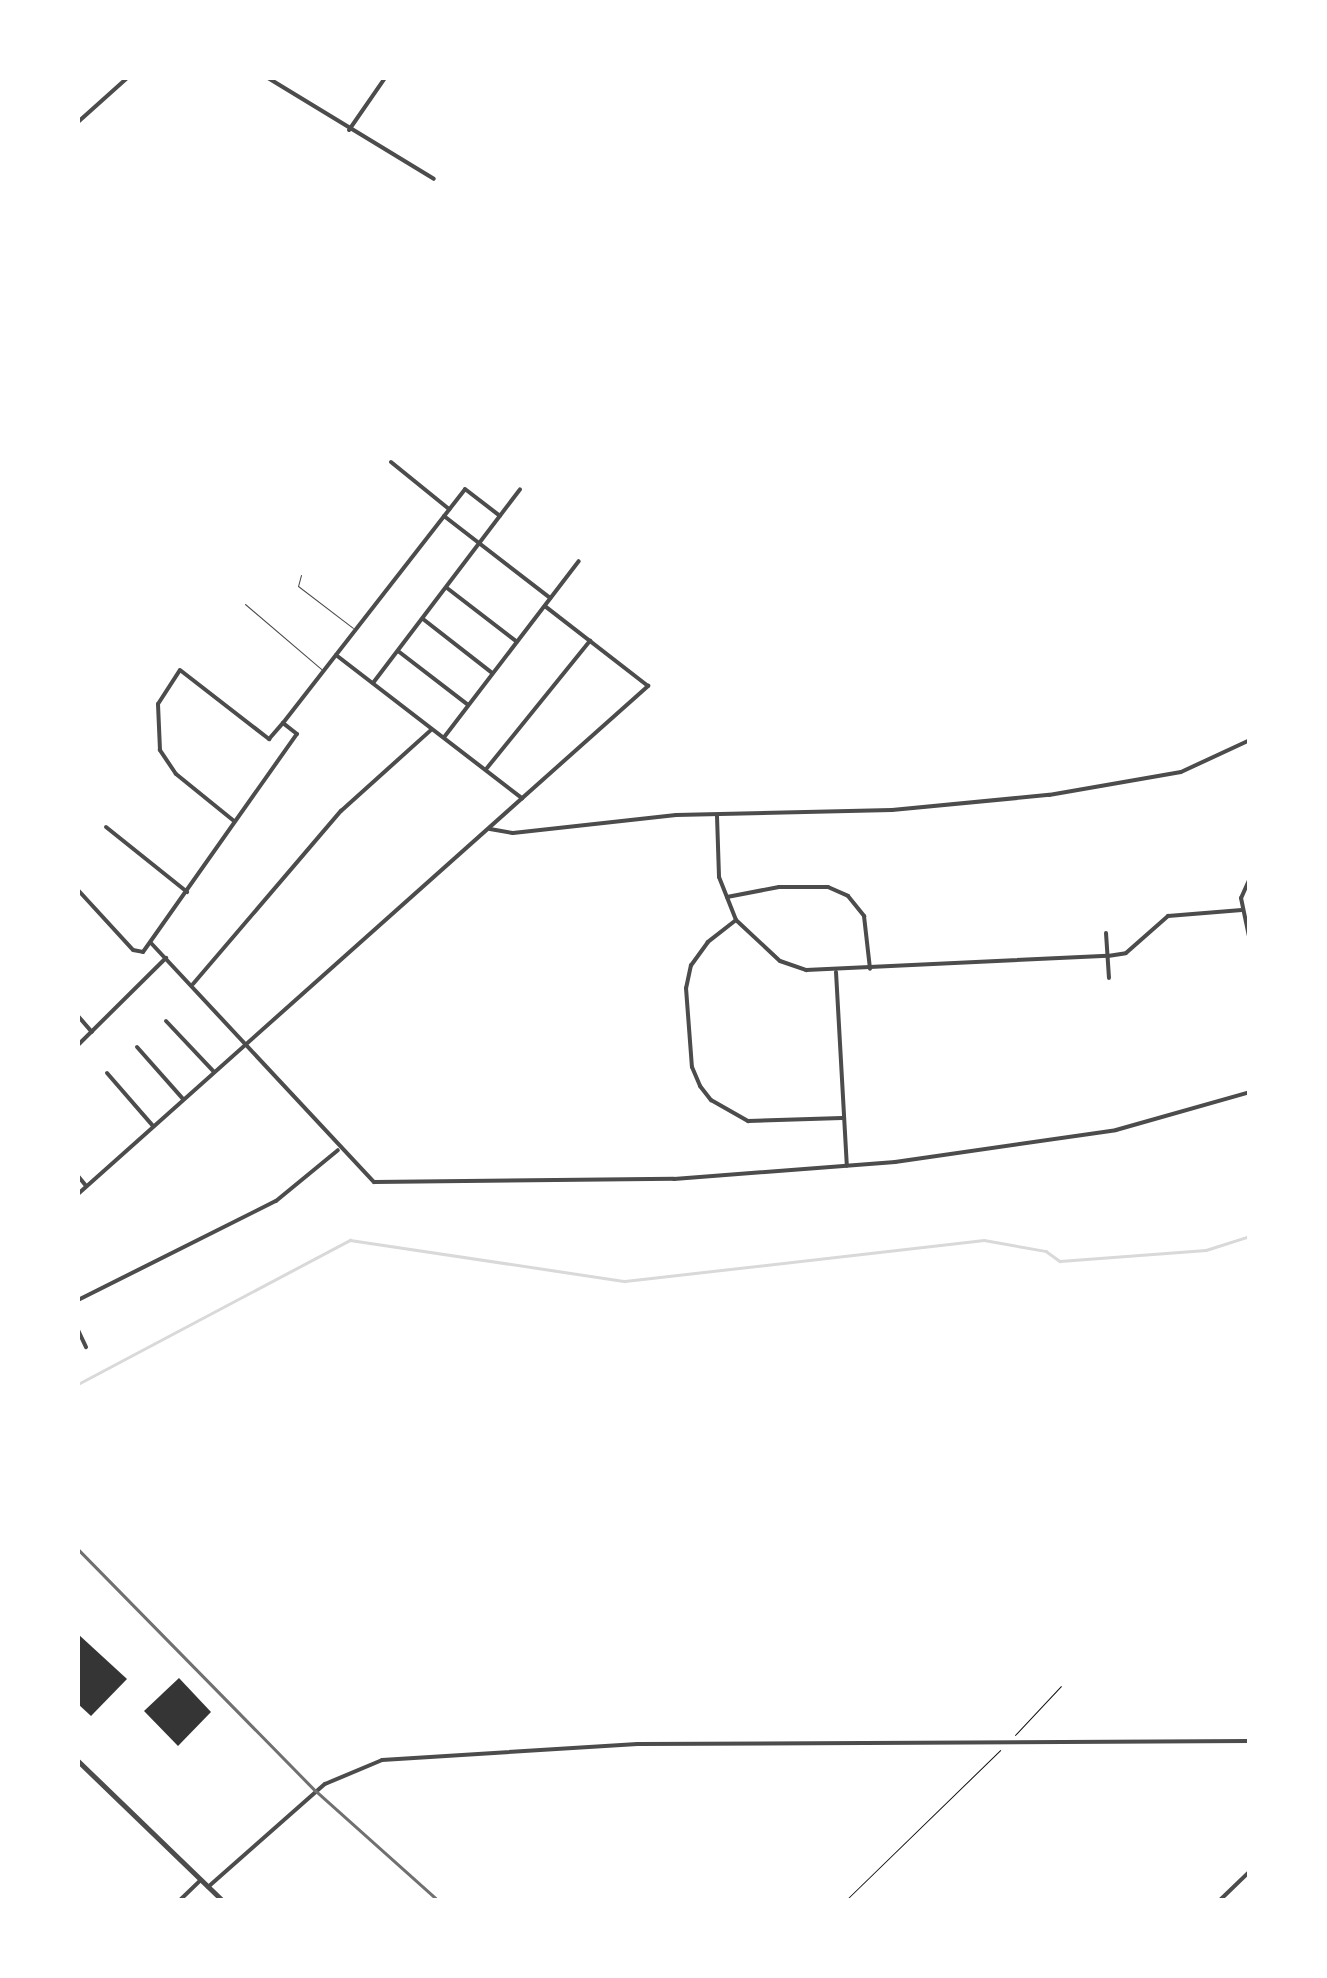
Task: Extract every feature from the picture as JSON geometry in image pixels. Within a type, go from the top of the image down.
[{"type":"street","points":[[78,122],[127,78]]},
{"type":"street","points":[[268,78],[434,179]]},
{"type":"street","points":[[349,130],[385,78]]},
{"type":"street","points":[[391,462],[449,509]]},
{"type":"street","points":[[235,822],[176,774],[160,750],[158,704],[180,670],[269,739],[465,488],[500,516]]},
{"type":"street","points":[[373,683],[520,489]]},
{"type":"street","points":[[444,516],[550,598]]},
{"type":"street","points":[[444,737],[578,561]]},
{"type":"street","points":[[447,588],[517,642]]},
{"type":"street","points":[[78,1194],[648,686],[545,606]]},
{"type":"street","points":[[423,618],[492,673]]},
{"type":"street","points":[[485,769],[590,641]]},
{"type":"street","points":[[398,651],[468,704]]},
{"type":"street","points":[[336,654],[522,798]]},
{"type":"street","points":[[78,890],[80,898],[133,950],[143,952],[297,734],[283,722]]},
{"type":"street","points":[[192,986],[341,811],[432,729]]},
{"type":"street","points":[[490,829],[513,832],[1050,795],[1181,772],[1250,740]]},
{"type":"street","points":[[717,816],[719,877],[736,920],[780,961],[836,972],[1108,956],[1126,952],[1168,916],[1242,910]]},
{"type":"street","points":[[106,827],[188,892]]},
{"type":"street","points":[[1250,878],[1242,910],[1250,941]]},
{"type":"street","points":[[727,897],[778,887],[828,887],[848,896],[864,916],[870,969]]},
{"type":"street","points":[[736,920],[708,942],[692,964],[686,988],[700,1086],[710,1100],[748,1121],[842,1118]]},
{"type":"street","points":[[1106,932],[1109,978]]},
{"type":"street","points":[[151,943],[338,1150],[374,1182],[674,1180],[847,1166],[1116,1130],[1250,1092]]},
{"type":"street","points":[[78,1046],[166,958]]},
{"type":"street","points":[[836,972],[847,1166]]},
{"type":"street","points":[[78,1016],[92,1032]]},
{"type":"street","points":[[166,1021],[214,1072]]},
{"type":"street","points":[[137,1047],[184,1100]]},
{"type":"street","points":[[107,1073],[154,1127]]},
{"type":"street","points":[[78,1300],[276,1201],[338,1150]]},
{"type":"street","points":[[78,1176],[86,1186]]},
{"type":"street","points":[[78,1330],[86,1347]]},
{"type":"street","points":[[208,1886],[325,1784],[382,1760],[638,1744],[1250,1741]]},
{"type":"street","points":[[78,1761],[222,1900]]},
{"type":"street","points":[[1220,1900],[1250,1871]]},
{"type":"street","points":[[180,1900],[202,1880]]},
{"type":"lane","points":[[301,574],[298,586],[355,630]]},
{"type":"lane","points":[[245,604],[324,671]]},
{"type":"path","points":[[846,1900],[1061,1686]]},
{"type":"building","points":[[78,1634],[127,1679],[91,1716],[78,1704]]},
{"type":"building","points":[[179,1678],[211,1712],[178,1746],[144,1711]]},
{"type":"waterway","points":[[78,1384],[350,1240],[625,1281],[984,1240],[1046,1251],[1060,1261],[1206,1250],[1250,1236]]},
{"type":"tram line","points":[[78,1549],[316,1791],[438,1900]]}]
